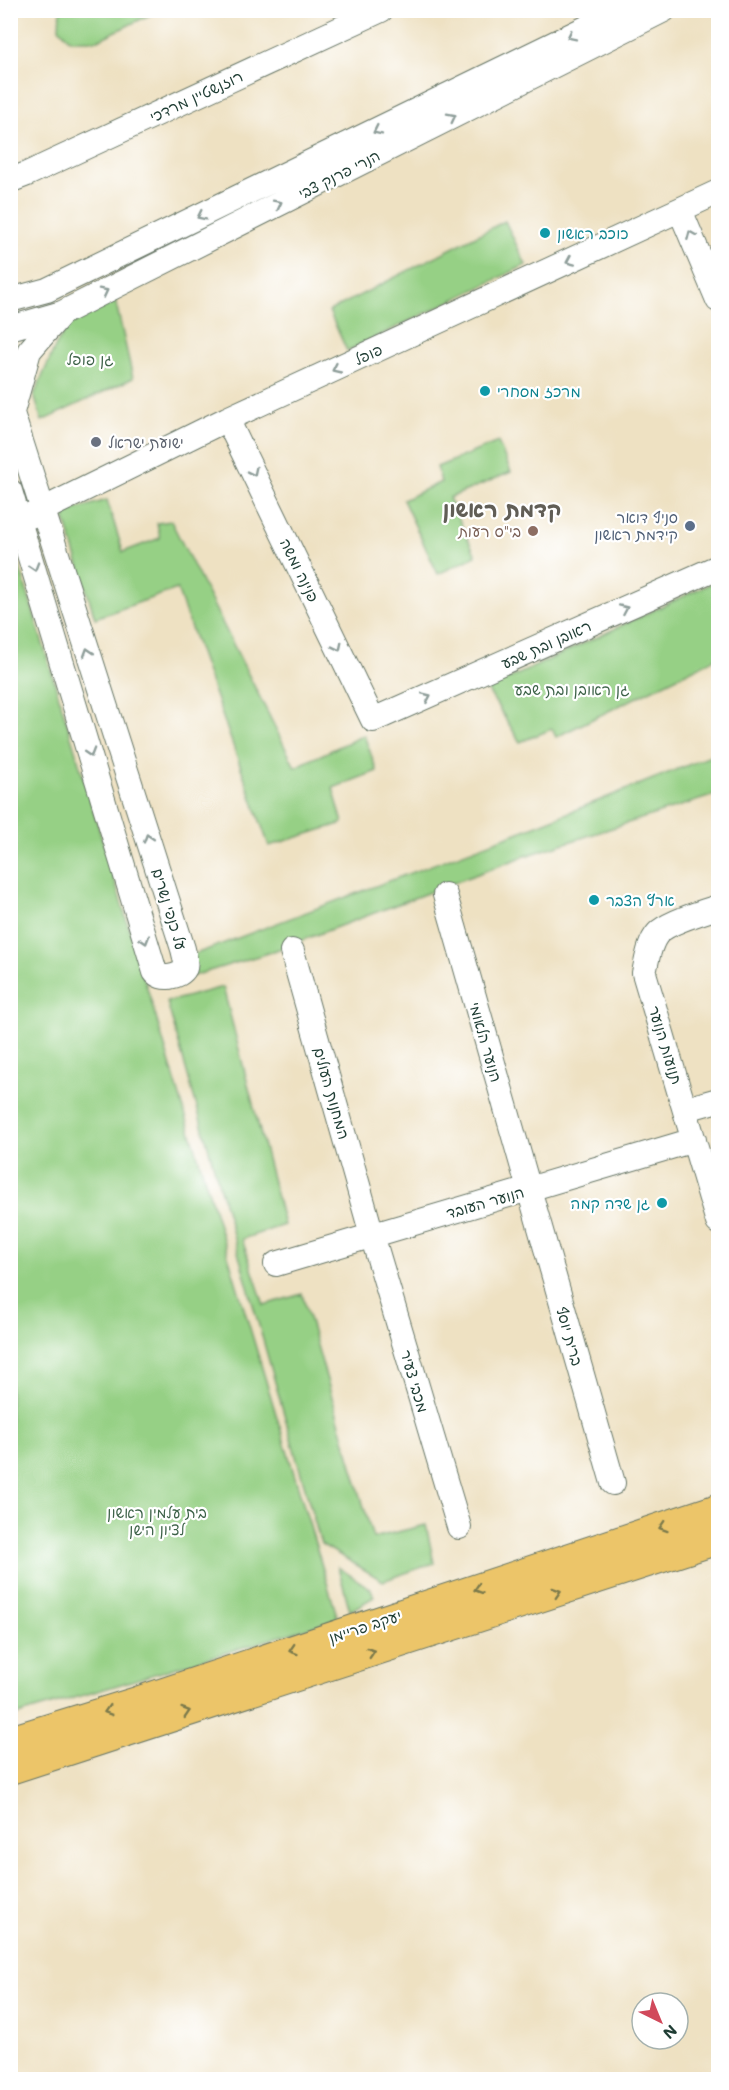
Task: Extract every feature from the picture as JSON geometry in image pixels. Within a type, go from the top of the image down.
[{"type":"main road","name":"יעקב פריימן","points":[[10,1741],[137,1702],[718,1509]]},
{"type":"main road","name":"יעקב פריימן","points":[[10,1769],[718,1539]]},
{"type":"street","name":"רוזנשטיין מרדכי","points":[[10,178],[14,179],[27,174],[381,10]]},
{"type":"street","name":"הנרי פרנק צבי","points":[[10,300],[47,290],[623,10]]},
{"type":"street","name":"הנרי פרנק צבי","points":[[10,328],[62,313],[664,10]]},
{"type":"street","name":"פופל","points":[[20,521],[227,419],[718,192]]},
{"type":"street","points":[[680,210],[718,300]]},
{"type":"street","points":[[11,409],[29,351],[62,313]]},
{"type":"street","name":"על כנפי נשרים","points":[[10,491],[155,972],[162,978],[181,973],[186,962],[183,949],[11,409]]},
{"type":"street","name":"פנינה ומשה","points":[[227,419],[374,720]]},
{"type":"street","name":"ראובן ובת שבע","points":[[374,720],[718,567]]},
{"type":"street","name":"הנוער הלאומי","points":[[445,895],[528,1189]]},
{"type":"street","name":"תנועות הנוער","points":[[718,907],[690,916],[658,932],[649,950],[644,973],[718,1222]]},
{"type":"street","name":"המחנות העולים","points":[[292,951],[372,1234]]},
{"type":"street","points":[[686,1109],[718,1100]]},
{"type":"street","name":"הנוער העובד","points":[[276,1264],[694,1140]]},
{"type":"street","name":"ברית יוסף","points":[[528,1189],[613,1483]]},
{"type":"street","name":"מכבי צעיר","points":[[372,1234],[459,1527]]},
{"type":"green space","points":[[60,10],[158,11],[98,40],[70,40],[59,28]]},
{"type":"green space","points":[[505,221],[526,265],[347,351],[329,311]]},
{"type":"green space","name":"גן פופל","points":[[115,299],[133,378],[42,421],[34,395],[56,345],[69,324]]},
{"type":"green space","points":[[498,442],[511,472],[449,498],[476,556],[438,574],[403,500],[441,482],[437,467]]},
{"type":"green space","points":[[107,500],[123,552],[160,538],[157,523],[171,521],[295,767],[364,735],[377,771],[333,788],[343,823],[269,846],[177,589],[95,618],[63,513]]},
{"type":"green space","name":"בית עלמין ראשון לציון הישן","points":[[10,535],[338,1619],[11,1717],[10,1717]]},
{"type":"green space","name":"גן ראובן ובת שבע","points":[[718,580],[718,657],[556,737],[552,729],[520,742],[487,689]]},
{"type":"green space","points":[[718,753],[718,794],[525,856],[271,952],[193,976],[190,956],[535,826]]},
{"type":"green space","points":[[223,987],[284,1225],[242,1239],[264,1305],[302,1294],[373,1538],[426,1525],[434,1563],[383,1581],[321,1544],[167,1002]]},
{"type":"green space","points":[[338,1567],[371,1589],[374,1597],[350,1611]]},
{"type":"place","name":"כוכב ראשון","points":[[545,233]]},
{"type":"place","name":"מרכז מסחרי","points":[[485,391]]},
{"type":"place","name":"ישועת ישראל","points":[[96,442]]},
{"type":"place","name":"סניף דואר קידמת ראשון","points":[[690,526]]},
{"type":"place","name":"בי\"ס רעות","points":[[533,531]]},
{"type":"place","name":"ארץ הצבר","points":[[594,900]]},
{"type":"place","name":"גן שדה קמה","points":[[662,1203]]},
{"type":"district","name":"קדמת ראשון","points":[[502,508]]}]
